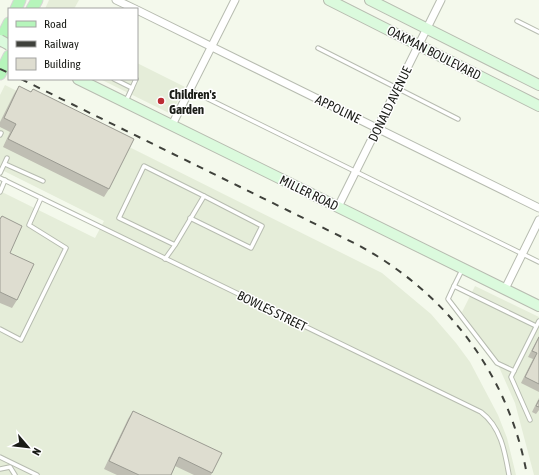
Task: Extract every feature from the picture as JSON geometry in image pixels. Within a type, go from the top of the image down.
[{"type":"main road","points":[[0,41],[8,25]]},
{"type":"main road","points":[[0,74],[8,58]]},
{"type":"street","name":"APPOLINE","points":[[116,0],[132,8]]},
{"type":"street","points":[[172,125],[235,0]]},
{"type":"street","name":"OAKMAN BOULEVARD","points":[[329,0],[539,106]]},
{"type":"street","name":"OAKMAN BOULEVARD","points":[[370,0],[539,85]]},
{"type":"street","name":"DONALD AVENUE","points":[[338,207],[441,0]]},
{"type":"street","name":"APPOLINE","points":[[138,11],[539,208]]},
{"type":"street","name":"MILLER ROAD","points":[[80,80],[539,306]]},
{"type":"street","points":[[505,289],[539,220]]},
{"type":"lane","points":[[517,21],[539,32]]},
{"type":"lane","points":[[318,48],[458,119]]},
{"type":"lane","points":[[116,80],[132,88]]},
{"type":"lane","points":[[126,102],[136,80]]},
{"type":"lane","points":[[190,90],[539,262]]},
{"type":"lane","points":[[0,173],[7,158]]},
{"type":"lane","points":[[4,164],[42,181]]},
{"type":"lane","points":[[175,245],[119,218],[144,166],[262,226],[251,248],[190,218]]},
{"type":"lane","name":"BOWLES STREET","points":[[0,178],[481,412],[495,425],[509,475]]},
{"type":"lane","points":[[0,192],[5,180]]},
{"type":"lane","points":[[165,259],[204,196]]},
{"type":"lane","points":[[0,329],[21,340],[66,248],[29,225],[41,198]]},
{"type":"lane","points":[[462,268],[448,299],[497,363],[514,371]]},
{"type":"lane","points":[[454,286],[536,326]]},
{"type":"lane","points":[[530,420],[511,377],[539,321]]},
{"type":"lane","points":[[0,457],[37,475]]},
{"type":"lane","points":[[10,462],[10,467],[15,475]]},
{"type":"lane","points":[[0,469],[10,467]]},
{"type":"shaded area","points":[[49,0],[79,0],[75,8],[45,8]]},
{"type":"shaded area","name":"Children's Garden","points":[[138,64],[185,87],[171,114],[102,80],[138,80]]},
{"type":"shaded area","points":[[5,85],[382,273],[431,314],[470,362],[498,415],[507,438],[516,475],[0,475],[0,191],[95,238],[104,221],[0,169],[0,95]]},
{"type":"shaded area","points":[[475,286],[539,317],[539,475],[534,475],[515,403],[495,358],[462,312]]},
{"type":"building","points":[[19,86],[31,92],[33,89],[134,139],[109,189],[8,139],[16,124],[4,118]]},
{"type":"building","points":[[2,216],[22,226],[10,253],[34,264],[17,300],[0,292],[0,219]]},
{"type":"building","points":[[539,337],[539,384],[525,377],[537,353],[532,351]]},
{"type":"building","points":[[539,400],[539,407],[536,406]]},
{"type":"building","points":[[133,411],[222,453],[212,473],[179,457],[171,475],[139,475],[109,461]]},
{"type":"railway","points":[[0,69],[8,73]]},
{"type":"railway","points":[[23,80],[358,245],[390,265],[419,287],[446,312],[469,340],[489,371],[506,404],[518,438],[527,475]]},
{"type":"place","name":"Children's Garden","points":[[161,101]]}]
